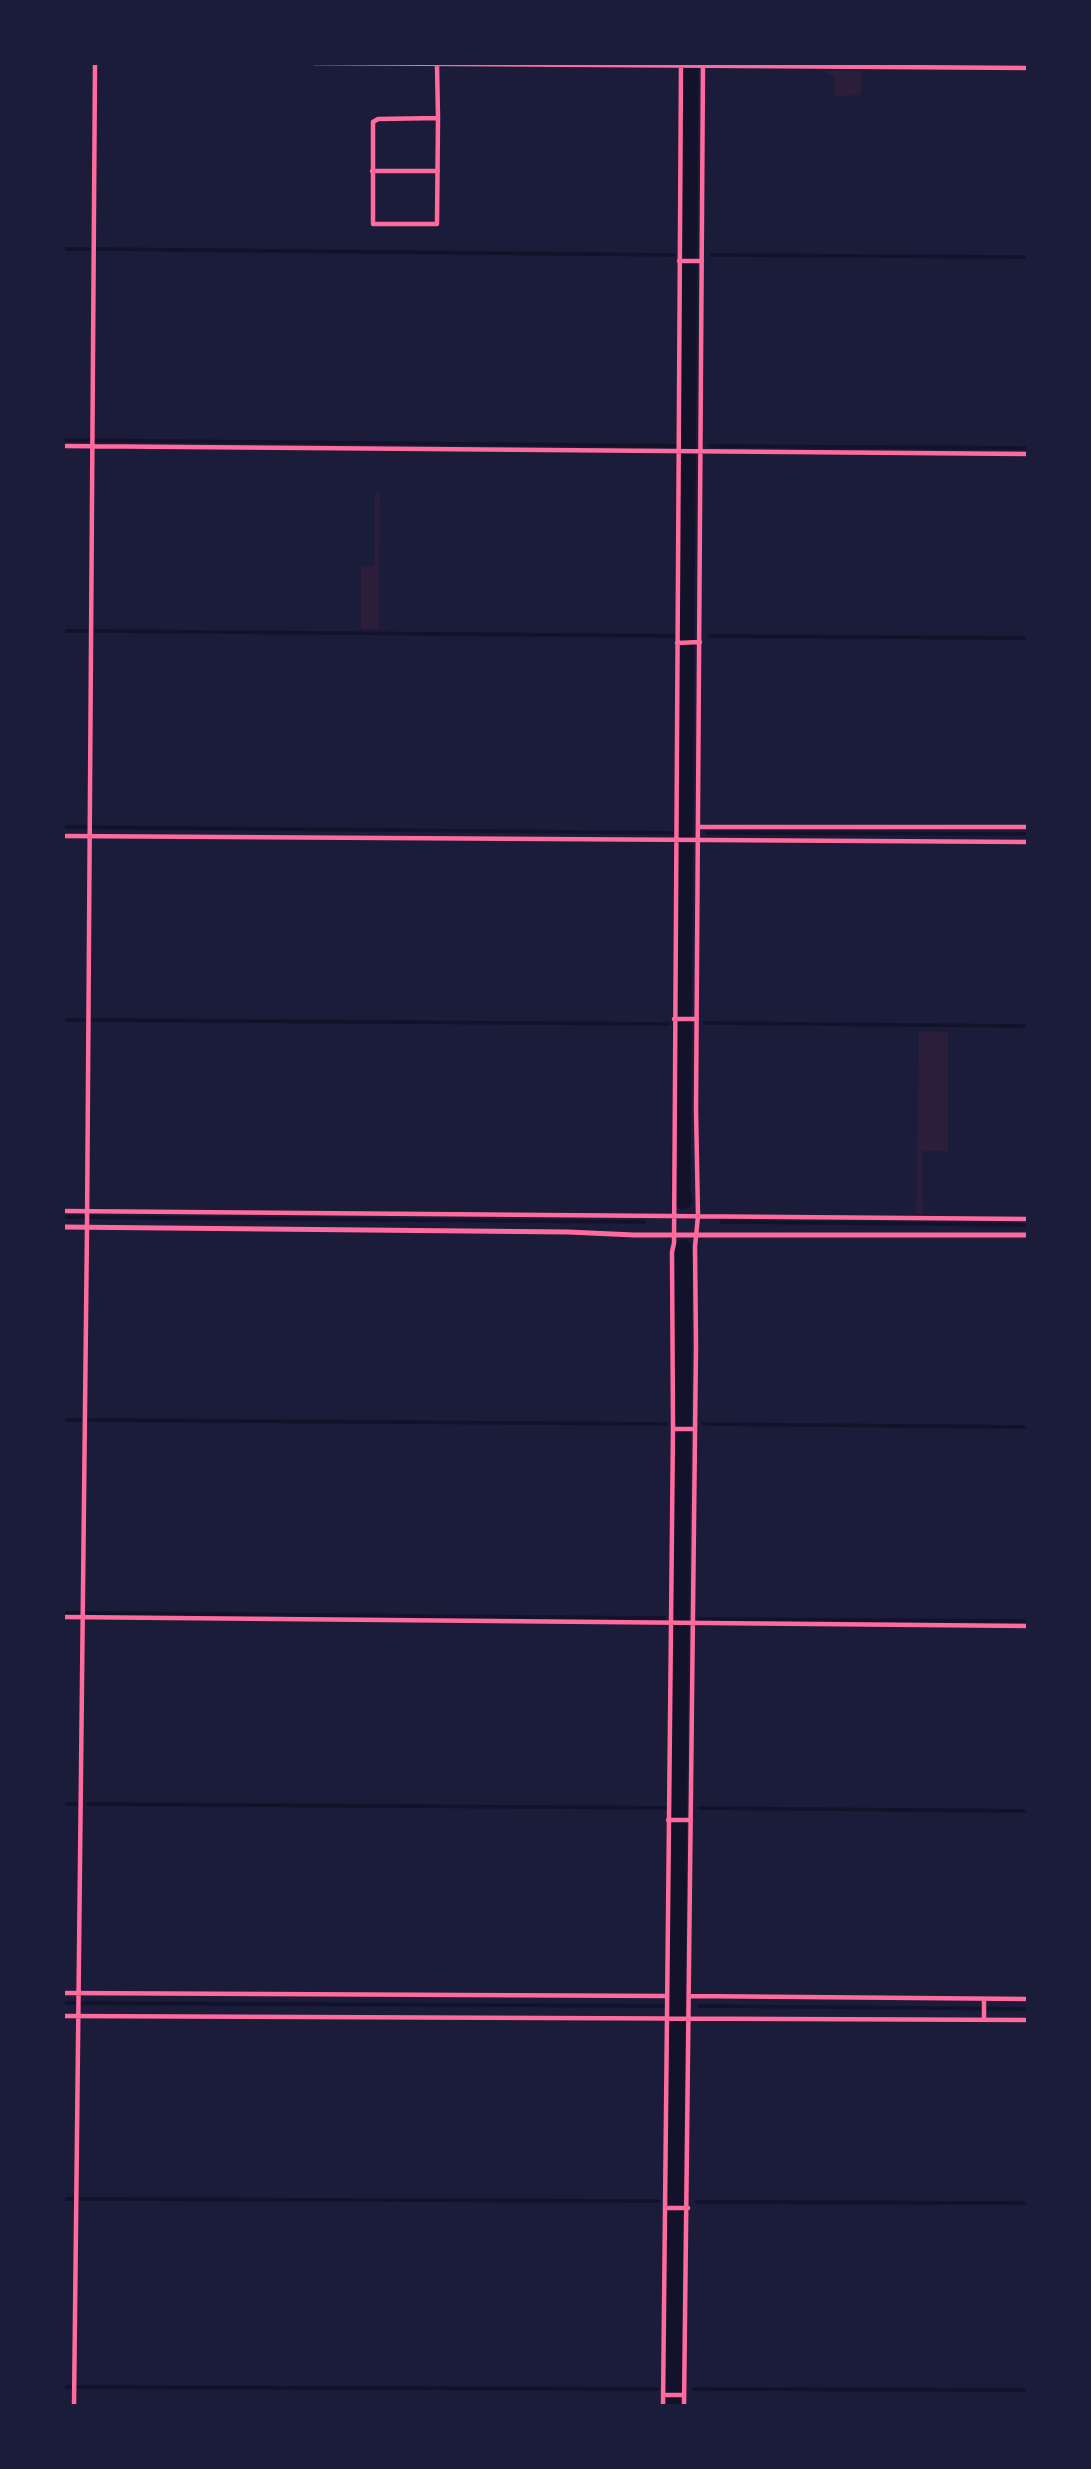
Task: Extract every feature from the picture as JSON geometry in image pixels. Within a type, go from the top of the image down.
[{"type":"street","points":[[74,2406],[87,1228],[95,63]]},
{"type":"street","points":[[314,63],[1028,68]]},
{"type":"street","points":[[684,2406],[682,2395],[688,2208],[687,2018],[694,1623],[692,1429],[698,1216],[696,840],[700,642],[703,64]]},
{"type":"street","points":[[436,65],[438,118],[437,225],[373,224],[373,122],[378,118],[438,118]]},
{"type":"street","points":[[663,2406],[669,2019],[666,1996],[671,1820],[674,1429],[672,1252],[682,65]]},
{"type":"street","points":[[372,171],[438,171]]},
{"type":"street","points":[[681,261],[702,261]]},
{"type":"street","points":[[63,446],[93,442],[1028,454]]},
{"type":"street","points":[[678,639],[700,642]]},
{"type":"street","points":[[698,827],[1028,827]]},
{"type":"street","points":[[63,835],[90,830],[677,837],[696,840],[1028,842]]},
{"type":"street","points":[[676,1019],[697,1019]]},
{"type":"street","points":[[63,1211],[87,1215],[1028,1219]]},
{"type":"street","points":[[63,1227],[1028,1235]]},
{"type":"street","points":[[674,1429],[692,1429]]},
{"type":"street","points":[[63,1617],[1028,1626]]},
{"type":"street","points":[[671,1820],[691,1820]]},
{"type":"street","points":[[63,1993],[666,1996]]},
{"type":"street","points":[[689,1996],[984,2002],[1028,1999]]},
{"type":"street","points":[[984,2002],[984,2020]]},
{"type":"street","points":[[63,2016],[1028,2020]]},
{"type":"street","points":[[666,2208],[688,2208]]},
{"type":"street","points":[[666,2395],[682,2395]]},
{"type":"shaded area","points":[[823,71],[861,71],[861,95],[835,96],[834,77]]},
{"type":"shaded area","points":[[375,493],[380,493],[379,629],[361,629],[361,566],[375,566]]},
{"type":"shaded area","points":[[919,1031],[948,1032],[948,1151],[922,1151],[923,1213],[916,1214]]},
{"type":"waterway","points":[[683,1200],[689,63]]},
{"type":"waterway","points":[[63,249],[89,249]]},
{"type":"waterway","points":[[98,249],[674,255]]},
{"type":"waterway","points":[[683,255],[692,255]]},
{"type":"waterway","points":[[712,255],[1028,257]]},
{"type":"waterway","points":[[63,440],[691,446]]},
{"type":"waterway","points":[[710,446],[1028,448]]},
{"type":"waterway","points":[[63,631],[87,631]]},
{"type":"waterway","points":[[95,631],[690,636]]},
{"type":"waterway","points":[[710,636],[1028,638]]},
{"type":"waterway","points":[[63,827],[689,833]]},
{"type":"waterway","points":[[708,833],[1028,834]]},
{"type":"waterway","points":[[63,1020],[84,1020]]},
{"type":"waterway","points":[[93,1020],[669,1024]]},
{"type":"waterway","points":[[678,1024],[687,1023]]},
{"type":"waterway","points":[[705,1023],[1028,1026]]},
{"type":"waterway","points":[[63,1217],[644,1222]]},
{"type":"waterway","points":[[722,1222],[1028,1225]]},
{"type":"waterway","points":[[672,2406],[683,1249]]},
{"type":"waterway","points":[[63,1420],[80,1420]]},
{"type":"waterway","points":[[90,1420],[666,1424]]},
{"type":"waterway","points":[[677,1424],[686,1425]]},
{"type":"waterway","points":[[703,1424],[1028,1427]]},
{"type":"waterway","points":[[63,1613],[79,1613]]},
{"type":"waterway","points":[[87,1613],[664,1618]]},
{"type":"waterway","points":[[675,1618],[684,1618]]},
{"type":"waterway","points":[[699,1619],[1028,1621]]},
{"type":"waterway","points":[[63,1804],[77,1804]]},
{"type":"waterway","points":[[88,1804],[682,1808]]},
{"type":"waterway","points":[[699,1808],[1028,1811]]},
{"type":"waterway","points":[[63,2003],[681,2006]]},
{"type":"waterway","points":[[699,2006],[1028,2009]]},
{"type":"waterway","points":[[63,2199],[73,2199]]},
{"type":"waterway","points":[[81,2199],[659,2201]]},
{"type":"waterway","points":[[669,2201],[678,2201]]},
{"type":"waterway","points":[[697,2202],[1028,2203]]},
{"type":"waterway","points":[[63,2387],[657,2389]]},
{"type":"waterway","points":[[667,2389],[677,2389]]},
{"type":"waterway","points":[[694,2389],[1028,2390]]}]
